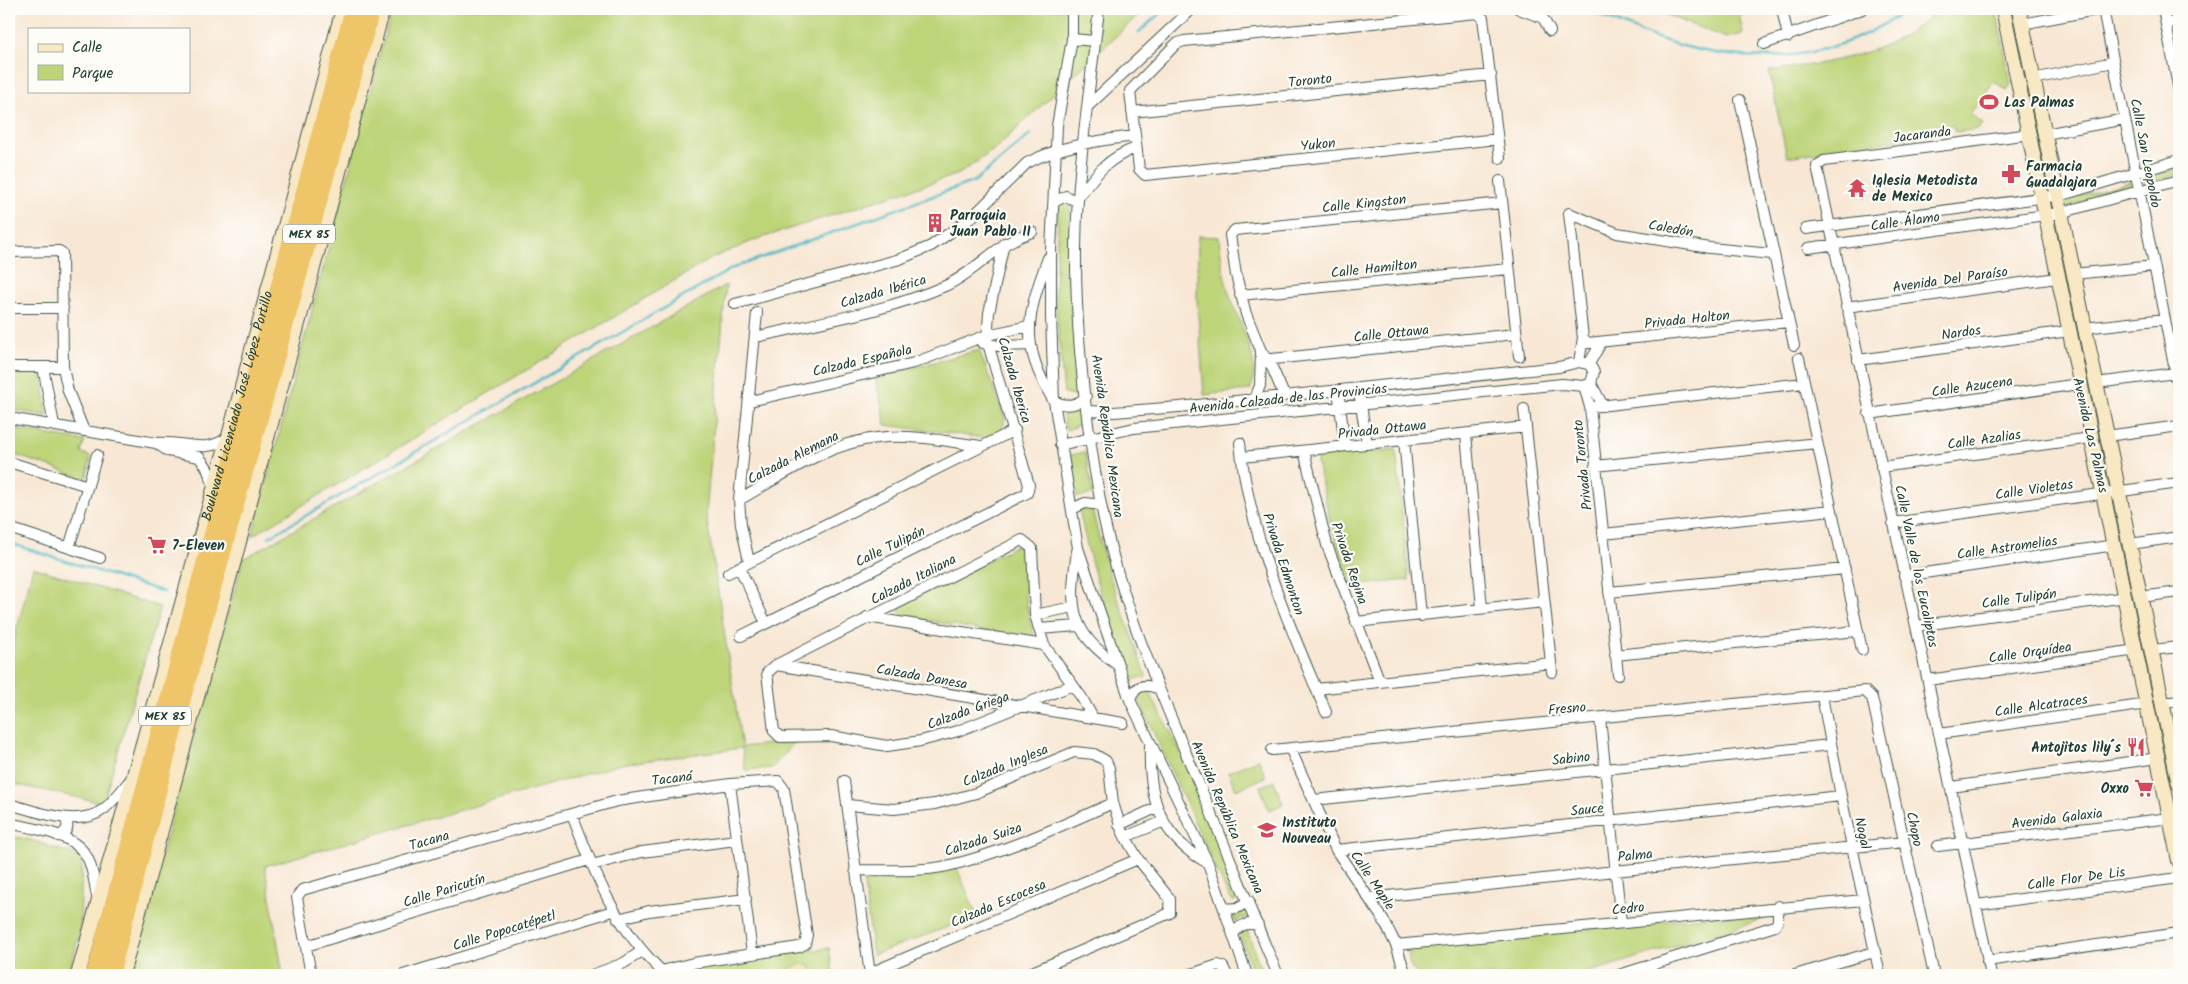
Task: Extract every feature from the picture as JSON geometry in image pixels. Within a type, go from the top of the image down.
[{"type":"highway","name":"Boulevard Licenciado José López Portillo","points":[[95,975],[354,9]]},
{"type":"highway","name":"Boulevard Licenciado José López Portillo","points":[[110,975],[168,750],[281,364],[371,9]]},
{"type":"highway","points":[[267,289],[270,320]]},
{"type":"street","name":"Boulevard Licenciado José López Portillo","points":[[78,975],[229,436],[343,9]]},
{"type":"street","name":"Boulevard Licenciado José López Portillo","points":[[122,975],[281,364],[383,9]]},
{"type":"street","points":[[1072,9],[1072,38],[1059,114],[1051,250],[1054,401],[1078,548],[1130,700],[1208,863],[1247,975]]},
{"type":"street","name":"Avenida República Mexicana","points":[[1099,9],[1078,200],[1078,298],[1087,411],[1101,505],[1116,565],[1157,688],[1249,901],[1278,975]]},
{"type":"street","points":[[1088,106],[1192,9]]},
{"type":"street","points":[[1519,9],[1543,18],[1550,31]]},
{"type":"street","points":[[1782,9],[1788,37]]},
{"type":"street","points":[[1764,44],[1862,9]]},
{"type":"street","name":"Avenida Las Palmas","points":[[2003,9],[2030,134],[2057,278],[2104,492],[2158,758],[2175,818],[2179,861]]},
{"type":"street","name":"Avenida Las Palmas","points":[[2019,9],[2056,195],[2163,703],[2177,758],[2179,784]]},
{"type":"street","points":[[2022,24],[2102,9]]},
{"type":"street","name":"Calle San Leopoldo","points":[[2102,9],[2179,390]]},
{"type":"street","points":[[2163,9],[2179,86]]},
{"type":"street","points":[[1054,202],[1060,197],[1066,196],[1078,200],[1106,164],[1117,155],[1136,148],[1131,88],[1176,44],[1184,41],[1474,12],[1480,14],[1483,18],[1500,158]]},
{"type":"street","points":[[2166,24],[2179,21]]},
{"type":"street","points":[[1072,38],[1094,41]]},
{"type":"street","points":[[2034,79],[2113,62]]},
{"type":"street","name":"Toronto","points":[[1132,112],[1491,75]]},
{"type":"street","points":[[1740,100],[1772,254],[1794,345]]},
{"type":"street","points":[[2045,134],[2125,119]]},
{"type":"street","name":"Jacaranda","points":[[1818,163],[2030,134]]},
{"type":"street","points":[[735,304],[900,259],[931,246],[971,218],[1027,163],[1056,152],[1135,136]]},
{"type":"street","name":"Yukon","points":[[1136,148],[1139,169],[1142,174],[1498,140]]},
{"type":"street","name":"Calle Álamo","points":[[1806,229],[2056,195],[2179,160]]},
{"type":"street","name":"Calle Valle de los Eucaliptos","points":[[1818,163],[1846,307],[1991,975]]},
{"type":"street","name":"Calle Álamo","points":[[1808,248],[2045,216],[2179,180]]},
{"type":"street","points":[[1500,181],[1519,356]]},
{"type":"street","name":"Calle Kingston","points":[[1240,296],[1230,235],[1235,230],[1502,203]]},
{"type":"street","points":[[1944,210],[1947,229]]},
{"type":"street","name":"Caledón","points":[[1586,341],[1569,213],[1617,233],[1710,248],[1772,254]]},
{"type":"street","name":"Calzada Ibérica","points":[[756,337],[919,297],[948,285],[1004,243],[1032,232]]},
{"type":"street","name":"Calzada Iberica","points":[[1004,243],[989,312],[988,340],[1015,430],[1029,485],[1027,493]]},
{"type":"street","points":[[1051,250],[1036,293],[1029,326],[1030,345],[1041,379],[1054,401],[1070,405],[1079,403],[1086,397]]},
{"type":"street","points":[[9,252],[59,251],[63,257],[63,367],[68,391],[84,431]]},
{"type":"street","points":[[2073,274],[2154,266]]},
{"type":"street","name":"Calle Hamilton","points":[[1240,296],[1509,269]]},
{"type":"street","name":"Avenida Del Paraíso","points":[[1846,307],[2057,278]]},
{"type":"street","points":[[1240,296],[1263,357],[1284,395]]},
{"type":"street","points":[[9,308],[63,308]]},
{"type":"street","points":[[749,560],[741,525],[739,500],[757,313]]},
{"type":"street","points":[[2084,328],[2165,319]]},
{"type":"street","name":"Privada Halton","points":[[1586,341],[1601,343],[1789,322]]},
{"type":"street","points":[[988,340],[1029,326]]},
{"type":"street","name":"Nardos","points":[[1858,360],[2069,331]]},
{"type":"street","name":"Calle Ottawa","points":[[1263,357],[1516,334]]},
{"type":"street","name":"Calzada Española","points":[[750,401],[914,363],[978,340],[988,340]]},
{"type":"street","points":[[988,340],[1030,345]]},
{"type":"street","points":[[1586,341],[1579,362],[1589,364],[1594,372],[1588,385],[1590,407]]},
{"type":"street","points":[[1589,364],[1601,343]]},
{"type":"street","points":[[1254,398],[1260,386],[1263,357]]},
{"type":"street","points":[[1799,358],[1862,650]]},
{"type":"street","name":"Avenida Calzada de las Provincias","points":[[1087,411],[1144,410],[1519,372],[1559,367],[1579,362]]},
{"type":"street","points":[[9,366],[63,367]]},
{"type":"street","points":[[43,367],[54,425]]},
{"type":"street","points":[[2096,383],[2176,373]]},
{"type":"street","name":"Privada Toronto","points":[[1618,675],[1590,407],[1804,383]]},
{"type":"street","name":"Avenida Calzada de las Provincias","points":[[1060,445],[1134,428],[1562,384],[1588,385]]},
{"type":"street","name":"Calle Azucena","points":[[1869,414],[2080,384]]},
{"type":"street","points":[[1588,385],[1604,406]]},
{"type":"street","points":[[1359,388],[1367,444]]},
{"type":"street","points":[[1338,390],[1346,446]]},
{"type":"street","points":[[1316,689],[1551,667],[1524,409]]},
{"type":"street","points":[[9,418],[156,443],[171,441],[209,447],[221,444],[229,436]]},
{"type":"street","points":[[2108,436],[2179,426]]},
{"type":"street","name":"Privada Ottawa","points":[[1242,457],[1526,428]]},
{"type":"street","points":[[728,572],[1015,430]]},
{"type":"street","points":[[1466,434],[1482,608]]},
{"type":"street","name":"Calzada Alemana","points":[[739,500],[824,453],[849,444],[877,438],[918,437],[980,446]]},
{"type":"street","name":"Calle Azalias","points":[[1881,467],[2091,438]]},
{"type":"street","points":[[1404,440],[1421,616]]},
{"type":"street","points":[[156,443],[168,451],[199,457],[206,466],[214,486]]},
{"type":"street","name":"Privada Edmonton","points":[[1240,443],[1249,497],[1268,566],[1294,639],[1326,712]]},
{"type":"street","points":[[1595,466],[1817,443]]},
{"type":"street","name":"Privada Regina","points":[[1304,451],[1327,545],[1380,682]]},
{"type":"street","points":[[69,548],[97,455]]},
{"type":"street","points":[[9,462],[88,486]]},
{"type":"street","name":"Calle Violetas","points":[[1893,523],[2179,483]]},
{"type":"street","name":"Calle Tulipán","points":[[741,636],[1027,493]]},
{"type":"street","points":[[1072,509],[1085,503],[1101,505]]},
{"type":"street","points":[[1603,534],[1832,510]]},
{"type":"street","points":[[9,528],[100,558]]},
{"type":"street","points":[[2130,544],[2179,537]]},
{"type":"street","name":"Calzada Italiana","points":[[776,665],[867,617],[1022,540],[1032,548],[1035,615]]},
{"type":"street","name":"Calle Astromelias","points":[[1904,576],[2115,545]]},
{"type":"street","points":[[1078,548],[1073,587],[1073,607],[1078,626],[1093,645],[1119,666]]},
{"type":"street","points":[[739,567],[766,623]]},
{"type":"street","points":[[1609,592],[1845,570]]},
{"type":"street","points":[[2141,597],[2179,592]]},
{"type":"street","name":"Calle Tulipán","points":[[1916,626],[2126,597]]},
{"type":"street","points":[[1356,622],[1544,602]]},
{"type":"street","points":[[1073,607],[1035,615],[1044,645],[1073,685],[1093,718]]},
{"type":"street","points":[[867,617],[1044,645]]},
{"type":"street","points":[[1039,630],[1060,626],[1078,626]]},
{"type":"street","points":[[1616,655],[1857,631]]},
{"type":"street","points":[[2152,650],[2179,647]]},
{"type":"street","name":"Calle Orquídea","points":[[1928,680],[2137,650]]},
{"type":"street","name":"Calzada Danesa","points":[[776,665],[1123,723]]},
{"type":"street","name":"Calzada Griega","points":[[776,665],[767,673],[776,735],[784,739],[831,736],[887,746],[921,741],[958,731],[1073,685]]},
{"type":"street","points":[[1130,700],[1133,691],[1140,686],[1147,684],[1157,688]]},
{"type":"street","name":"Fresno","points":[[1272,750],[1865,692]]},
{"type":"street","name":"Chopo","points":[[1865,692],[1872,698],[1934,975]]},
{"type":"street","name":"Nogal","points":[[1822,696],[1851,847],[1880,975]]},
{"type":"street","points":[[2163,703],[2179,701]]},
{"type":"street","name":"Calle Alcatraces","points":[[1939,734],[2148,704]]},
{"type":"street","points":[[1600,718],[1621,923]]},
{"type":"street","points":[[1150,742],[1151,772],[1156,808],[1162,822],[1182,846],[1208,863]]},
{"type":"street","name":"Sabino","points":[[1314,800],[1830,745]]},
{"type":"street","name":"Calle Maple","points":[[1290,748],[1336,850],[1370,898],[1396,945],[1406,975]]},
{"type":"street","name":"Calzada Inglesa","points":[[847,805],[894,809],[935,804],[976,793],[1074,752],[1084,752],[1101,757],[1106,761],[1109,768],[1113,803],[1119,825],[1138,859],[1170,899],[1170,913],[1025,975]]},
{"type":"street","points":[[1951,787],[2158,758]]},
{"type":"street","points":[[9,804],[65,818],[91,816],[103,810],[132,777]]},
{"type":"street","name":"Tacaná","points":[[572,814],[637,796],[730,784],[778,781],[784,789],[807,935],[805,944],[799,947],[752,953]]},
{"type":"street","points":[[844,781],[870,974]]},
{"type":"street","points":[[572,814],[590,862],[616,915],[642,951],[664,973],[693,963],[752,953],[730,784]]},
{"type":"street","name":"Sauce","points":[[1336,850],[1841,796]]},
{"type":"street","name":"Calzada Suiza","points":[[855,870],[919,870],[947,866],[1036,836],[1113,803]]},
{"type":"street","points":[[20,826],[18,813],[25,808]]},
{"type":"street","points":[[1119,825],[1156,808]]},
{"type":"street","name":"Tacana","points":[[306,946],[297,897],[302,890],[572,814]]},
{"type":"street","points":[[58,836],[68,828],[65,818]]},
{"type":"street","name":"Avenida Galaxia","points":[[1938,846],[2175,818]]},
{"type":"street","points":[[1125,837],[1162,822]]},
{"type":"street","points":[[9,823],[58,836],[78,845],[87,857],[98,904]]},
{"type":"street","name":"Calle Paricutín","points":[[306,946],[590,862],[642,852],[736,840]]},
{"type":"street","name":"Palma","points":[[1370,898],[1904,842]]},
{"type":"street","name":"Calzada Escocesa","points":[[870,974],[1138,859]]},
{"type":"street","name":"Calle Flor De Lis","points":[[1976,905],[2179,878]]},
{"type":"street","name":"Calle Popocatépetl","points":[[403,975],[616,915],[746,899]]},
{"type":"street","name":"Cedro","points":[[1396,945],[1778,906],[1863,900]]},
{"type":"street","points":[[1224,909],[1237,908],[1249,901]]},
{"type":"street","points":[[1619,975],[1631,974],[1775,926],[1778,921],[1778,906]]},
{"type":"street","points":[[1233,935],[1240,926],[1246,924],[1258,925]]},
{"type":"street","points":[[1988,961],[2179,933]]},
{"type":"street","points":[[306,946],[311,975]]},
{"type":"street","points":[[592,975],[624,963],[642,951]]},
{"type":"street","points":[[1795,975],[1874,952]]},
{"type":"street","points":[[1189,975],[1214,965],[1221,965],[1227,975]]},
{"type":"green space","points":[[392,9],[1145,9],[995,149],[959,174],[755,240],[712,258],[252,536]]},
{"type":"green space","points":[[1651,9],[1738,9],[1743,34],[1726,38]]},
{"type":"green space","points":[[1938,9],[1996,9],[2011,84],[2007,90],[1994,81],[1970,114],[1983,124],[1979,129],[1955,132],[1953,125],[1916,131],[1917,137],[1787,157],[1769,71],[1837,60],[1881,47],[1921,25]]},
{"type":"green space","points":[[2179,168],[2179,174],[2144,185],[2143,178]]},
{"type":"green space","points":[[2130,182],[2131,189],[2064,207],[2063,200]]},
{"type":"green space","points":[[1065,199],[1070,203],[1069,252],[1078,392],[1075,396],[1064,394],[1055,294],[1058,206],[1060,200]]},
{"type":"green space","points":[[1198,236],[1219,237],[1223,271],[1228,290],[1247,340],[1254,366],[1250,390],[1204,395],[1197,300]]},
{"type":"green space","points":[[726,285],[706,514],[742,747],[796,741],[772,768],[745,770],[742,748],[621,764],[265,866],[283,975],[128,975],[243,559]]},
{"type":"green space","points":[[979,350],[1005,418],[1003,428],[984,438],[886,425],[875,378]]},
{"type":"green space","points":[[9,372],[42,372],[47,416],[9,409]]},
{"type":"green space","points":[[1079,403],[1081,420],[1079,425],[1067,430],[1065,429],[1062,405]]},
{"type":"green space","points":[[9,428],[85,441],[81,452],[91,457],[86,479],[9,453]]},
{"type":"green space","points":[[1396,449],[1409,580],[1351,586],[1330,521],[1316,457]]},
{"type":"green space","points":[[1085,452],[1093,494],[1077,497],[1070,465],[1071,455]]},
{"type":"green space","points":[[1091,506],[1108,572],[1146,675],[1145,678],[1137,678],[1132,682],[1101,596],[1089,552],[1079,508]]},
{"type":"green space","points":[[1019,544],[1027,551],[1026,593],[1028,613],[1034,635],[1029,639],[904,616],[899,611],[900,606]]},
{"type":"green space","points":[[33,567],[160,607],[103,803],[9,783],[9,659]]},
{"type":"green space","points":[[1148,689],[1195,780],[1242,899],[1233,901],[1229,897],[1136,694],[1136,690]]},
{"type":"green space","points":[[1259,759],[1266,777],[1236,790],[1228,772]]},
{"type":"green space","points":[[1274,781],[1283,804],[1269,810],[1260,787]]},
{"type":"green space","points":[[9,836],[27,839],[82,857],[80,933],[68,975],[9,975]]},
{"type":"green space","points":[[957,868],[977,916],[873,955],[863,875]]},
{"type":"green space","points":[[1246,908],[1251,917],[1241,918],[1236,922],[1231,912]]},
{"type":"green space","points":[[1767,910],[1770,917],[1580,975],[1419,975],[1411,967],[1409,960],[1410,949],[1417,947]]},
{"type":"green space","points":[[1244,929],[1247,930],[1263,975],[1254,975],[1240,935]]},
{"type":"green space","points":[[829,948],[833,975],[681,975],[684,968]]},
{"type":"sand","points":[[801,964],[810,964],[812,975],[791,975],[789,968]]},
{"type":"waterway","points":[[1139,32],[1165,9]]},
{"type":"waterway","points":[[1586,9],[1643,33],[1679,45],[1738,56],[1768,57],[1826,49],[1854,39],[1881,26],[1907,9]]},
{"type":"waterway","points":[[269,537],[733,268],[975,181],[1031,134]]},
{"type":"waterway","points":[[9,543],[164,592]]},
{"type":"place","name":"Las Palmas","points":[[1989,102]]},
{"type":"place","name":"Farmacia Guadalajara","points":[[2011,174]]},
{"type":"place","name":"Iglesia Metodista de Mexico","points":[[1857,188]]},
{"type":"place","name":"Parroquia Juan Pablo II","points":[[935,223]]},
{"type":"place","name":"7-Eleven","points":[[157,545]]},
{"type":"place","name":"Antojitos lily´s","points":[[2136,747]]},
{"type":"place","name":"Oxxo","points":[[2144,788]]},
{"type":"place","name":"Instituto Nouveau","points":[[1267,830]]}]
